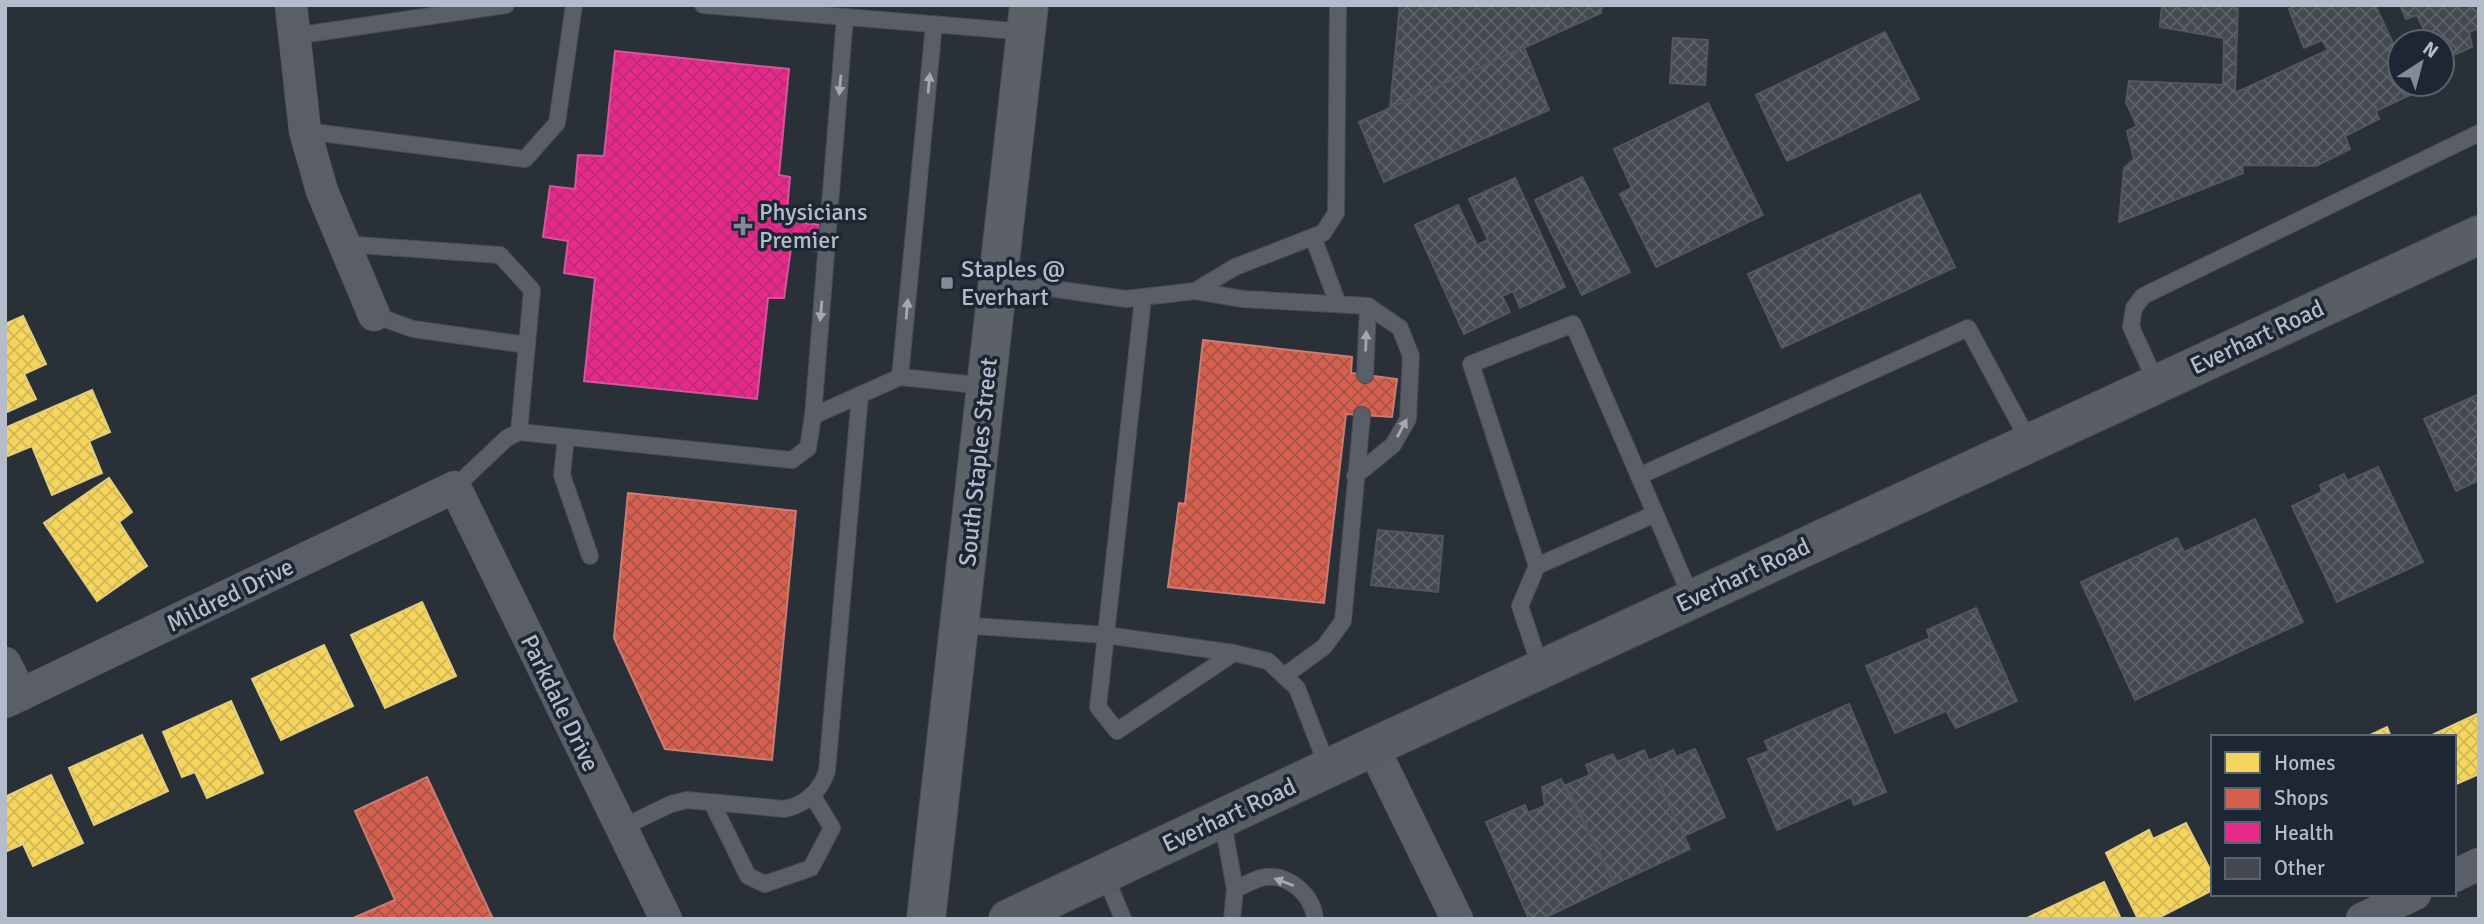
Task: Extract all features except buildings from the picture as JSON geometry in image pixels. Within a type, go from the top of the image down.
[{"type":"main road","name":"South Staples Street","points":[[926,919],[1028,18]]},
{"type":"main road","name":"Everhart Road","points":[[1008,919],[2479,234]]},
{"type":"street","points":[[290,5],[305,131],[322,191],[374,315]]},
{"type":"street","name":"Mildred Drive","points":[[13,699],[455,487]]},
{"type":"street","name":"Parkdale Drive","points":[[455,487],[666,919]]},
{"type":"street","points":[[5,663],[13,699]]},
{"type":"street","points":[[1373,747],[1457,919]]},
{"type":"street","points":[[2456,875],[2479,864]]},
{"type":"street","points":[[2362,919],[2411,896]]},
{"type":"lane","points":[[294,36],[506,5]]},
{"type":"lane","points":[[305,131],[525,159],[557,123],[574,5]]},
{"type":"lane","points":[[703,5],[934,24],[1028,18]]},
{"type":"lane","points":[[1195,291],[1235,267],[1323,233],[1336,213],[1338,5]]},
{"type":"lane","points":[[455,487],[507,438],[519,432],[792,460],[808,448],[813,416],[845,17]]},
{"type":"lane","points":[[900,377],[934,24]]},
{"type":"lane","points":[[2157,384],[2131,327],[2134,309],[2143,296],[2479,133]]},
{"type":"lane","points":[[1313,237],[1338,304]]},
{"type":"lane","points":[[344,244],[500,254],[532,290],[519,432]]},
{"type":"lane","points":[[998,281],[1126,299],[1195,291],[1243,299],[1368,306],[1400,328],[1411,356],[1408,419],[1393,445],[1355,476]]},
{"type":"lane","points":[[1143,298],[1098,707],[1117,731],[1234,653]]},
{"type":"lane","points":[[1365,375],[1368,306]]},
{"type":"lane","points":[[374,315],[413,330],[527,345]]},
{"type":"lane","points":[[1541,669],[1520,606],[1537,566],[1471,364],[1573,324],[1692,599]]},
{"type":"lane","points":[[1639,476],[1968,328],[2030,443]]},
{"type":"lane","points":[[813,416],[900,377],[986,386]]},
{"type":"lane","points":[[621,828],[671,804],[687,800],[785,809],[800,805],[822,784],[827,771],[860,395]]},
{"type":"lane","points":[[1284,676],[1324,647],[1343,621],[1362,415]]},
{"type":"lane","points":[[566,437],[562,475],[590,556]]},
{"type":"lane","points":[[1537,566],[1655,514]]},
{"type":"lane","points":[[959,625],[1106,635],[1268,660],[1297,688],[1328,768]]},
{"type":"lane","points":[[712,803],[748,876],[765,884],[811,868],[832,828],[813,795]]},
{"type":"lane","points":[[1222,818],[1234,889],[1232,919]]},
{"type":"lane","points":[[1104,873],[1123,919]]},
{"type":"lane","points":[[1234,889],[1266,877],[1283,881],[1302,890],[1314,908],[1315,919]]},
{"type":"place","name":"Physicians Premier","points":[[743,226]]},
{"type":"place","name":"Staples @ Everhart","points":[[947,283]]}]
